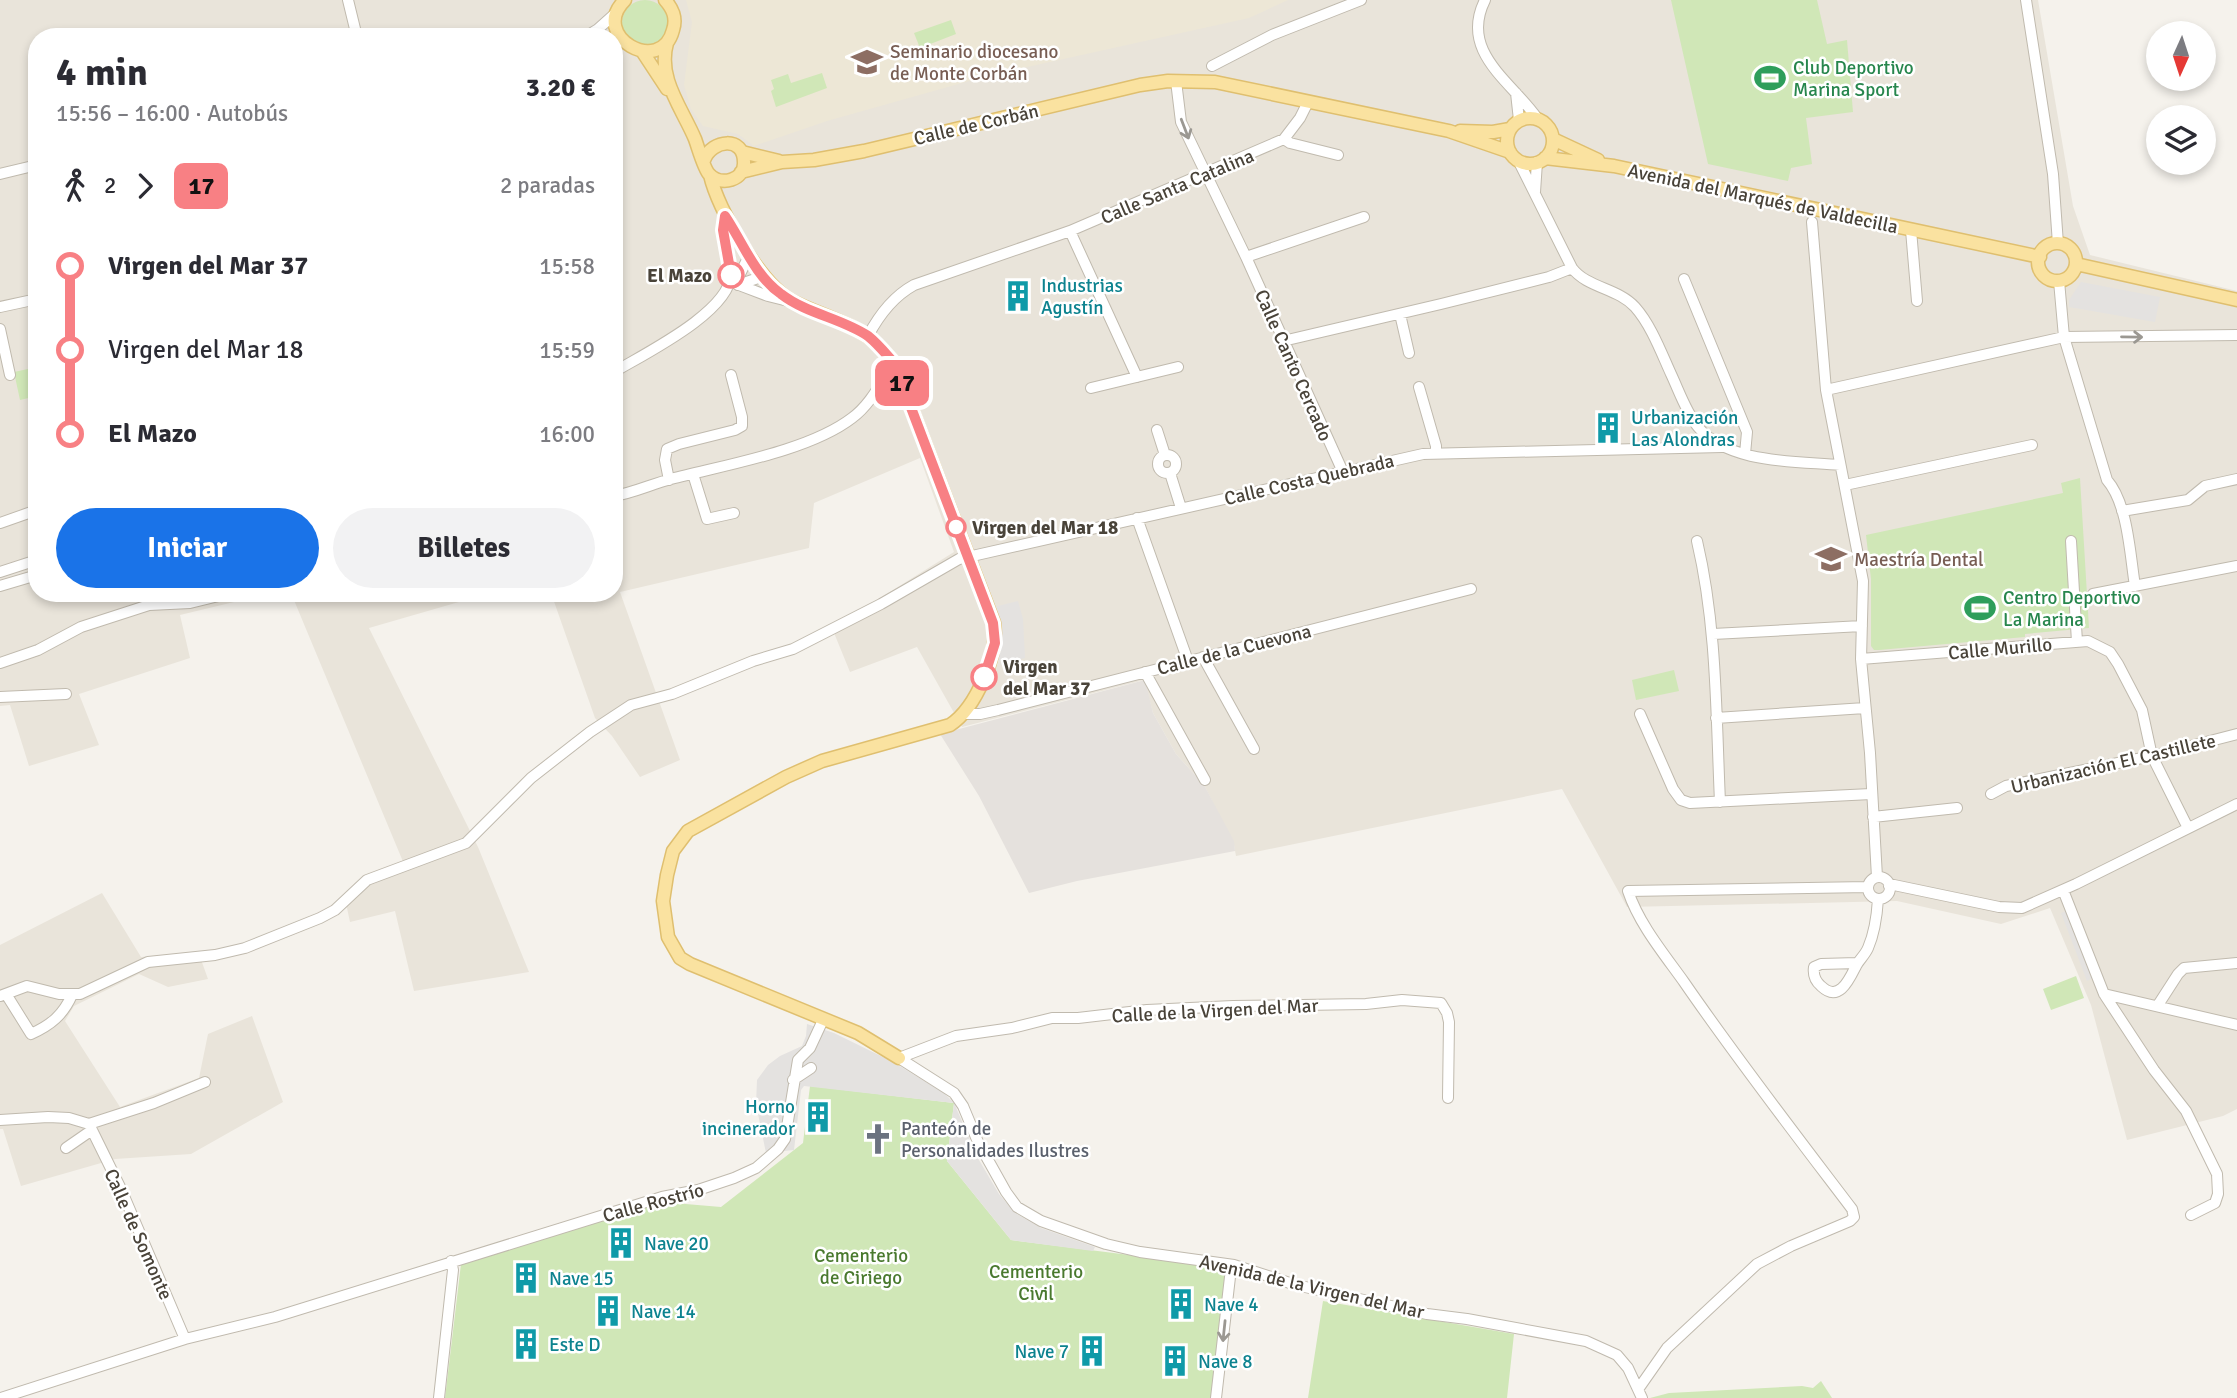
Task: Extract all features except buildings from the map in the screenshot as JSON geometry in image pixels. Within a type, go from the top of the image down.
[{"type":"main road","points":[[616,28],[617,12],[625,0]]},
{"type":"main road","points":[[665,0],[672,9],[675,21],[663,57],[673,96]]},
{"type":"main road","points":[[623,43],[642,51],[652,51],[667,43]]},
{"type":"main road","points":[[642,51],[673,96],[704,160],[719,204],[749,256],[764,276],[779,294],[868,336],[894,363],[993,623],[995,634],[992,654],[963,714]]},
{"type":"main road","points":[[1172,81],[1215,82],[1449,131],[1514,156],[1527,164],[1541,160],[1552,148],[1553,139],[1547,124],[1532,117],[1493,132],[1449,131]]},
{"type":"main road","name":"Calle de Corbán","points":[[736,176],[782,162],[814,160],[864,151],[1140,85],[1172,81]]},
{"type":"main road","points":[[1514,156],[1508,140],[1515,125]]},
{"type":"main road","points":[[691,130],[718,144]]},
{"type":"main road","name":"Avenida del Marqués de Valdecilla","points":[[1553,139],[1615,166]]},
{"type":"main road","points":[[704,160],[711,148],[724,142],[735,145],[742,152],[744,162],[724,193],[724,212]]},
{"type":"main road","name":"Calle de Corbán","points":[[742,152],[782,162]]},
{"type":"main road","name":"Avenida del Marqués de Valdecilla","points":[[1541,160],[1615,166],[2040,257]]},
{"type":"main road","points":[[710,175],[723,181],[736,176]]},
{"type":"main road","points":[[2058,244],[2069,248],[2076,258],[2071,275],[2059,281],[2043,274],[2039,263],[2046,247],[2058,244]]},
{"type":"main road","points":[[2076,264],[2237,300]]},
{"type":"main road","name":"Avenida de la Virgen del Mar","points":[[899,1058],[858,1033],[706,972],[680,958],[667,937],[663,901],[673,851],[688,831],[822,761],[950,725],[963,714]]},
{"type":"street","points":[[348,0],[355,28]]},
{"type":"street","points":[[1212,66],[1264,39],[1361,0]]},
{"type":"street","points":[[2026,0],[2053,174],[2058,244]]},
{"type":"street","points":[[1484,1],[1477,31],[1481,49],[1537,118]]},
{"type":"street","points":[[599,28],[617,12]]},
{"type":"street","name":"Calle Canto Cercado","points":[[1172,81],[1181,122],[1246,257],[1343,472]]},
{"type":"street","points":[[1515,125],[1516,92]]},
{"type":"street","points":[[1308,102],[1284,139],[1290,143],[1338,155]]},
{"type":"street","name":"Calle Santa Catalina","points":[[868,336],[891,303],[914,285],[1070,231],[1284,139]]},
{"type":"street","points":[[1514,156],[1572,268],[1578,276],[1621,296],[1635,307],[1698,427],[1722,447]]},
{"type":"street","points":[[1535,193],[1541,160]]},
{"type":"street","points":[[0,174],[28,167]]},
{"type":"street","points":[[623,367],[695,323],[712,309],[729,286],[731,274],[723,230],[724,212]]},
{"type":"street","points":[[1246,257],[1364,217]]},
{"type":"street","points":[[1812,222],[1826,390],[1863,581],[1861,659],[1877,877]]},
{"type":"street","name":"Avenida del Marqués de Valdecilla","points":[[1911,230],[1917,302]]},
{"type":"street","points":[[1070,231],[1137,377]]},
{"type":"street","points":[[739,285],[738,278],[749,256]]},
{"type":"street","points":[[1283,341],[1549,277],[1572,268]]},
{"type":"street","points":[[723,295],[739,285],[764,276]]},
{"type":"street","points":[[1684,279],[1747,432],[1745,454]]},
{"type":"street","points":[[2059,281],[2064,337],[2107,480],[2115,489],[2122,511],[2135,586]]},
{"type":"street","points":[[739,285],[793,302]]},
{"type":"street","points":[[0,307],[28,301]]},
{"type":"street","points":[[1400,314],[1409,353]]},
{"type":"street","points":[[0,328],[10,375]]},
{"type":"street","points":[[1826,390],[2064,337],[2237,335]]},
{"type":"street","points":[[623,493],[788,448],[832,432],[866,407],[894,363]]},
{"type":"street","points":[[1091,387],[1178,368]]},
{"type":"street","points":[[669,480],[665,460],[667,449],[742,426],[731,374]]},
{"type":"street","points":[[1419,387],[1436,453]]},
{"type":"street","points":[[1685,446],[1693,442],[1698,427]]},
{"type":"street","points":[[1157,430],[1165,455],[1172,456],[1176,461],[1175,468],[1170,473],[1181,508]]},
{"type":"street","points":[[1845,485],[2032,445]]},
{"type":"street","points":[[1685,446],[1722,447],[1777,460],[1840,465]]},
{"type":"street","name":"Calle Costa Quebrada","points":[[968,556],[1410,456],[1485,451],[1685,446]]},
{"type":"street","points":[[692,474],[707,519],[734,513]]},
{"type":"street","points":[[2122,511],[2188,500],[2205,486],[2237,479]]},
{"type":"street","points":[[0,523],[28,513]]},
{"type":"street","points":[[1137,518],[1188,661]]},
{"type":"street","points":[[1697,541],[1707,584],[1713,635],[1720,802]]},
{"type":"street","points":[[2071,541],[2077,642]]},
{"type":"street","points":[[72,995],[61,1015],[46,1027],[31,1034],[3,995],[27,986],[72,995],[90,990],[148,962],[215,955],[245,948],[335,911],[367,880],[466,843],[531,778],[590,732],[631,705],[672,694],[793,649],[968,556]]},
{"type":"street","points":[[0,572],[28,563]]},
{"type":"street","points":[[2093,594],[2237,566]]},
{"type":"street","points":[[0,586],[28,578]]},
{"type":"street","name":"Calle de la Cuevona","points":[[963,714],[998,710],[1471,589]]},
{"type":"street","points":[[0,663],[38,650],[81,627],[154,602]]},
{"type":"street","points":[[149,605],[194,602]]},
{"type":"street","points":[[1713,635],[1862,626]]},
{"type":"street","name":"Calle Murillo","points":[[1861,659],[2088,641],[2110,652],[2142,710],[2152,756],[2188,828]]},
{"type":"street","points":[[1203,657],[1254,748]]},
{"type":"street","points":[[1145,672],[1205,780]]},
{"type":"street","points":[[975,693],[986,708],[998,710]]},
{"type":"street","points":[[0,697],[66,694]]},
{"type":"street","points":[[1716,718],[1865,708]]},
{"type":"street","points":[[1640,714],[1673,789],[1681,800],[1690,803],[1871,794]]},
{"type":"street","name":"Urbanización El Castillete","points":[[1991,794],[2006,786],[2152,756],[2237,734]]},
{"type":"street","points":[[1889,886],[2011,908],[2031,905],[2237,804]]},
{"type":"street","points":[[1873,817],[1957,808]]},
{"type":"street","points":[[1877,877],[1886,880],[1889,886],[1886,895],[1878,899],[1869,893],[1868,887],[1871,880],[1877,877]]},
{"type":"street","points":[[1640,1393],[1667,1348],[1757,1264],[1854,1217],[1852,1209],[1721,1035],[1658,944],[1628,891],[1868,887]]},
{"type":"street","points":[[2063,890],[2104,994],[2154,1070],[2186,1111],[2217,1174],[2218,1194],[2215,1203],[2190,1215]]},
{"type":"street","points":[[1857,963],[1863,957],[1872,936],[1878,899]]},
{"type":"street","points":[[2158,1005],[2184,968],[2237,963]]},
{"type":"street","points":[[2104,994],[2237,1025]]},
{"type":"street","name":"Calle de la Virgen del Mar","points":[[899,1058],[956,1036],[1012,1028],[1052,1018],[1078,1018],[1147,1010],[1426,1000],[1441,1003],[1447,1013],[1448,1098]]},
{"type":"street","name":"Calle Rostrío","points":[[185,1339],[275,1317],[662,1197],[698,1190],[756,1168],[770,1158],[785,1139],[798,1060],[810,1048],[823,1020]]},
{"type":"street","name":"Avenida de la Virgen del Mar","points":[[899,1058],[954,1093],[963,1106],[995,1177],[1017,1207],[1028,1214],[1106,1244],[1234,1265],[1296,1285],[1413,1311],[1586,1341],[1617,1355],[1628,1368],[1640,1393]]},
{"type":"street","points":[[793,1080],[811,1068]]},
{"type":"street","points":[[66,1148],[90,1127],[205,1082]]},
{"type":"street","points":[[0,1120],[69,1118],[90,1127]]},
{"type":"street","name":"Calle de Somonte","points":[[90,1127],[121,1189],[185,1339]]},
{"type":"street","points":[[439,1398],[452,1261]]},
{"type":"street","points":[[1216,1398],[1230,1277],[1234,1265]]},
{"type":"street","points":[[1,1398],[185,1339]]},
{"type":"shaded area","points":[[0,0],[2038,0],[2073,206],[2090,255],[2237,291],[2237,1109],[2223,1116],[2127,1140],[2091,1005],[2050,908],[2001,924],[1897,901],[1627,907],[1562,789],[1236,856],[1234,845],[1204,785],[1176,754],[1153,713],[1144,680],[962,727],[917,647],[850,672],[832,628],[954,552],[920,458],[814,503],[809,548],[623,591],[623,28],[28,28],[28,602],[234,602],[180,615],[190,658],[79,694],[99,745],[29,766],[10,705],[0,706]]},
{"type":"shaded area","name":"Seminario diocesano de Monte Corbán","points":[[686,0],[1288,0],[1249,18],[987,76],[827,121],[754,146],[738,134],[703,126],[691,109],[684,85],[692,22]]},
{"type":"shaded area","points":[[2081,282],[2160,297],[2155,322],[2069,307],[2069,300]]},
{"type":"shaded area","points":[[623,600],[680,760],[640,777],[612,736],[595,718],[554,602]]},
{"type":"shaded area","points":[[1018,601],[1023,619],[1025,658],[1000,665],[1001,661],[997,660],[1001,636],[994,607]]},
{"type":"shaded area","points":[[295,602],[459,602],[369,628],[478,847],[529,972],[414,991],[395,911],[350,922],[344,894],[404,864]]},
{"type":"shaded area","points":[[1145,680],[1153,713],[1176,754],[1204,785],[1234,841],[1235,851],[1077,881],[1029,893],[979,796],[940,734]]},
{"type":"shaded area","points":[[102,893],[141,957],[199,954],[208,979],[168,987],[139,974],[74,1006],[65,1021],[120,1107],[199,1078],[208,1034],[252,1016],[283,1102],[191,1154],[115,1159],[21,1186],[3,1129],[0,1129],[0,945]]},
{"type":"shaded area","points":[[2066,911],[2093,978],[2087,981],[2061,913]]},
{"type":"shaded area","points":[[807,1024],[834,1033],[893,1062],[944,1093],[954,1103],[804,1086],[801,1090],[794,1150],[766,1153],[756,1104],[757,1080],[768,1065],[802,1046]]},
{"type":"shaded area","points":[[954,1103],[979,1160],[999,1194],[1015,1213],[1041,1228],[1095,1247],[1093,1251],[1011,1240],[947,1161]]},
{"type":"green space","points":[[645,0],[661,7],[668,23],[661,39],[645,46],[629,39],[622,23],[629,7]]},
{"type":"green space","name":"Club Deportivo Marina Sport","points":[[1671,0],[1817,0],[1827,44],[1847,40],[1853,112],[1806,118],[1812,164],[1791,168],[1788,181],[1708,164]]},
{"type":"green space","points":[[951,20],[956,34],[920,48],[914,33]]},
{"type":"green space","points":[[822,73],[827,88],[776,107],[771,80],[788,74],[791,83]]},
{"type":"green space","points":[[28,369],[28,398],[20,400],[14,372]]},
{"type":"green space","name":"Centro Deportivo La Marina","points":[[2080,478],[2089,628],[2025,634],[2025,637],[1874,650],[1871,646],[1871,579],[1866,535],[2063,493],[2061,483]]},
{"type":"green space","points":[[1674,670],[1679,691],[1636,700],[1632,680]]},
{"type":"green space","points":[[2076,976],[2084,998],[2051,1010],[2043,989]]},
{"type":"green space","name":"Cementerio de Ciriego","points":[[810,1086],[954,1103],[947,1161],[1011,1240],[1225,1267],[1227,1270],[1212,1398],[445,1398],[461,1264],[662,1202],[721,1207],[803,1143]]},
{"type":"green space","points":[[1323,1301],[1514,1334],[1507,1398],[1308,1398]]},
{"type":"green space","points":[[1821,1381],[1832,1398],[1650,1398],[1669,1393],[1802,1386],[1813,1388]]},
{"type":"bus line","name":"17","points":[[731,275],[723,230],[725,216],[749,256],[779,294],[868,336],[894,363],[993,623],[995,643],[984,677]]},
{"type":"place","name":"Seminario diocesano de Monte Corbán","points":[[867,62]]},
{"type":"place","name":"Club Deportivo Marina Sport","points":[[1770,78]]},
{"type":"place","name":"El Mazo","points":[[731,275]]},
{"type":"place","name":"Industrias Agustín","points":[[1018,296]]},
{"type":"place","name":"Urbanización Las Alondras","points":[[1608,428]]},
{"type":"place","name":"Virgen del Mar 18","points":[[956,527]]},
{"type":"place","name":"Maestría Dental","points":[[1831,559]]},
{"type":"place","name":"Centro Deportivo La Marina","points":[[1980,608]]},
{"type":"place","name":"Virgen del Mar 37","points":[[984,677]]},
{"type":"place","name":"Horno incinerador","points":[[818,1117]]},
{"type":"place","name":"Panteón de Personalidades Ilustres","points":[[878,1139]]},
{"type":"place","name":"Nave 20","points":[[621,1243]]},
{"type":"place","name":"Nave 15","points":[[526,1278]]},
{"type":"place","name":"Nave 4","points":[[1181,1304]]},
{"type":"place","name":"Nave 14","points":[[608,1311]]},
{"type":"place","name":"Este D","points":[[526,1344]]},
{"type":"place","name":"Nave 7","points":[[1092,1351]]},
{"type":"place","name":"Nave 8","points":[[1175,1361]]},
{"type":"park label","name":"Cementerio Civil","points":[[1036,1282]]}]
